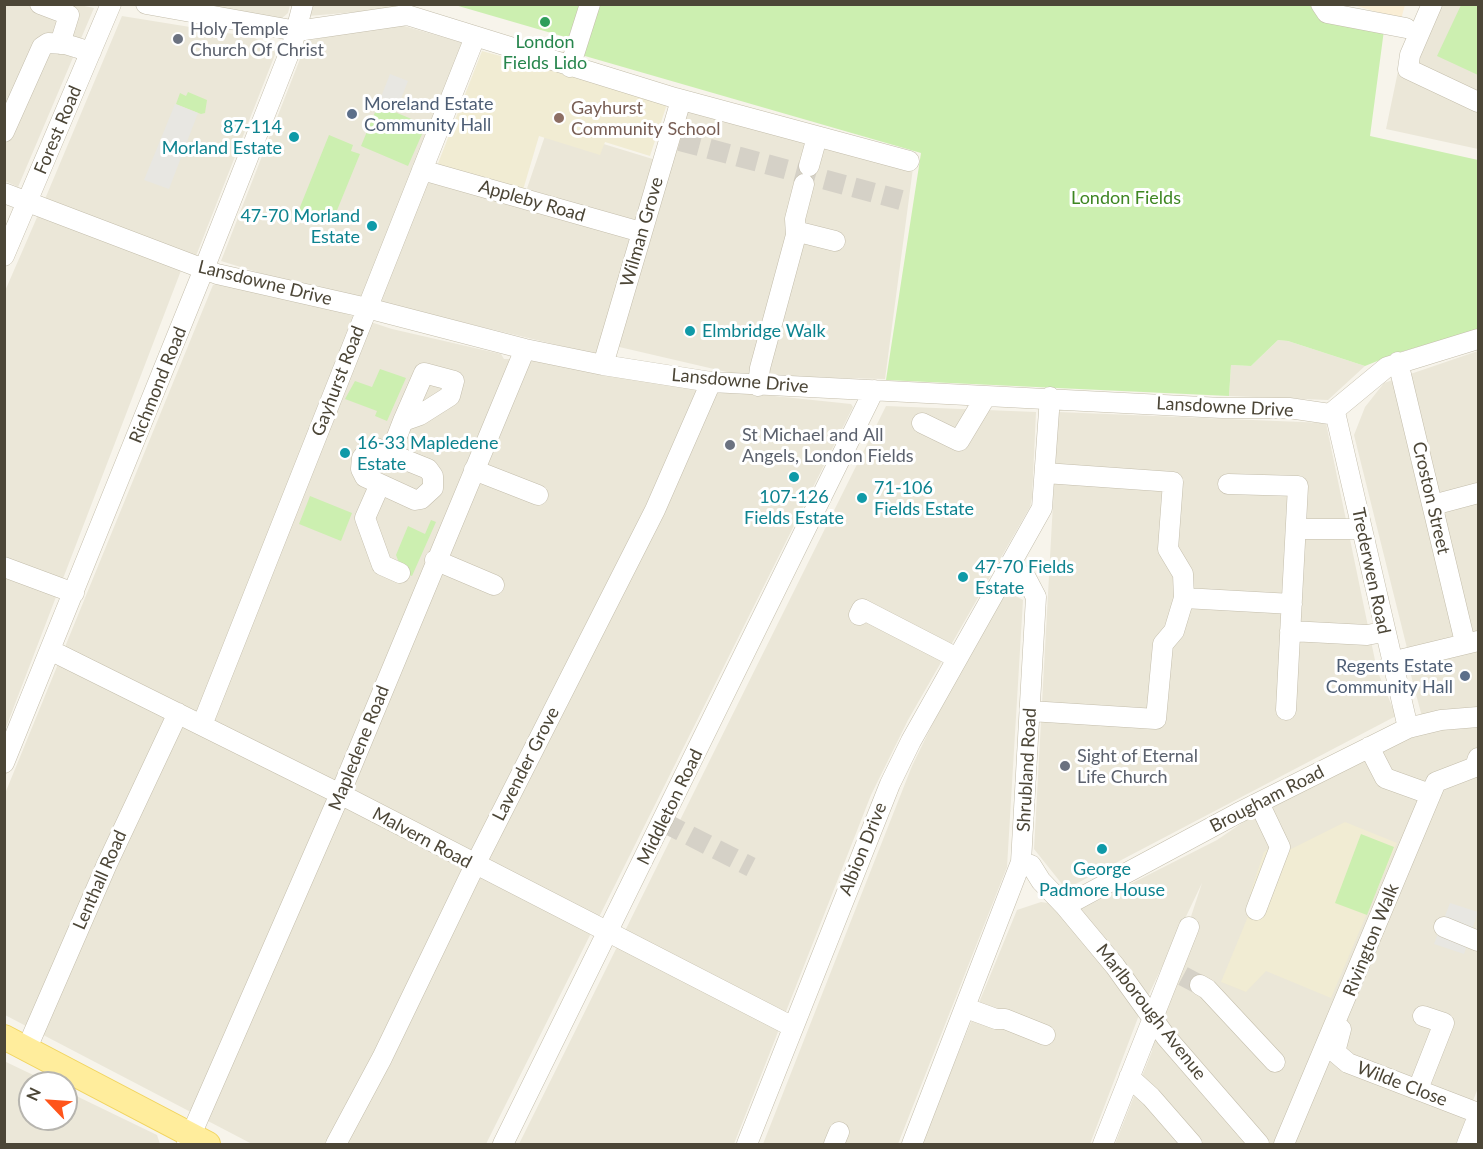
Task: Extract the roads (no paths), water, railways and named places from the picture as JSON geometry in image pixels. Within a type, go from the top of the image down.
[{"type":"main road","points":[[4,1037],[196,1141]]},
{"type":"street","points":[[40,4],[69,15],[60,44]]},
{"type":"street","name":"Forest Road","points":[[4,256],[111,4]]},
{"type":"street","points":[[146,4],[297,31],[407,15],[674,98],[909,161]]},
{"type":"street","name":"Richmond Road","points":[[5,762],[204,269],[297,31],[303,4]]},
{"type":"street","points":[[570,67],[590,4]]},
{"type":"street","points":[[1321,4],[1327,13],[1406,28]]},
{"type":"street","points":[[1394,69],[1400,38],[1418,4]]},
{"type":"street","points":[[1432,4],[1410,55],[1408,69],[1479,102]]},
{"type":"street","name":"Gayhurst Road","points":[[202,725],[475,37]]},
{"type":"street","points":[[4,132],[10,102],[42,47],[48,44],[60,44],[91,52]]},
{"type":"street","name":"Wilman Grove","points":[[603,365],[641,232],[674,140],[674,98]]},
{"type":"street","points":[[758,386],[759,368],[796,235],[795,219],[817,137]]},
{"type":"street","name":"Appleby Road","points":[[422,170],[641,232]]},
{"type":"street","name":"Lansdowne Drive","points":[[4,193],[204,269],[525,349],[603,365],[711,382],[758,386],[1050,397],[1335,412]]},
{"type":"street","points":[[796,235],[803,232],[835,241]]},
{"type":"street","points":[[1335,412],[1373,377],[1398,362],[1479,339]]},
{"type":"street","name":"Mapledene Road","points":[[196,1141],[435,560],[525,349]]},
{"type":"street","name":"Croston Street","points":[[1398,362],[1433,505],[1471,638]]},
{"type":"street","points":[[391,452],[403,421],[424,373],[453,381],[450,396],[420,415],[403,421]]},
{"type":"street","name":"Lavender Grove","points":[[336,1144],[382,1058],[475,866],[655,510],[711,382]]},
{"type":"street","name":"Middleton Road","points":[[503,1144],[874,390]]},
{"type":"street","points":[[922,423],[959,441],[986,396]]},
{"type":"street","points":[[1009,567],[1042,508],[1050,397]]},
{"type":"street","name":"Trederwen Road","points":[[1335,412],[1383,632],[1408,728]]},
{"type":"street","points":[[376,448],[391,452],[428,469],[433,476],[433,488],[421,499],[415,500],[362,473],[362,458],[376,448]]},
{"type":"street","points":[[474,470],[538,495]]},
{"type":"street","points":[[1030,711],[1156,719],[1163,644],[1174,631],[1184,598],[1183,574],[1168,549],[1173,482],[1045,473]]},
{"type":"street","points":[[380,484],[365,518],[382,565],[400,573]]},
{"type":"street","points":[[1228,484],[1298,486],[1286,710]]},
{"type":"street","points":[[433,488],[460,502]]},
{"type":"street","points":[[1433,505],[1479,494]]},
{"type":"street","points":[[1296,529],[1362,529]]},
{"type":"street","points":[[435,560],[494,585]]},
{"type":"street","points":[[4,567],[74,593]]},
{"type":"street","name":"Albion Drive","points":[[747,1144],[890,784],[957,658],[1009,567]]},
{"type":"street","name":"Shrubland Road","points":[[912,1144],[1018,871],[1036,597],[1026,578],[1009,567]]},
{"type":"street","points":[[1184,598],[1292,604]]},
{"type":"street","points":[[859,615],[862,609],[957,658]]},
{"type":"street","points":[[1290,631],[1367,635],[1383,632]]},
{"type":"street","points":[[1391,662],[1471,638]]},
{"type":"street","name":"Malvern Road","points":[[51,650],[340,794],[475,866],[793,1027]]},
{"type":"street","name":"Lenthall Road","points":[[27,1048],[107,864],[178,713]]},
{"type":"street","name":"Brougham Road","points":[[1065,906],[1259,802],[1408,728],[1441,720],[1479,717]]},
{"type":"street","points":[[1370,747],[1384,780],[1424,792]]},
{"type":"street","name":"Rivington Walk","points":[[1284,1144],[1343,1010],[1436,782],[1475,767],[1479,758]]},
{"type":"street","points":[[1256,910],[1280,847],[1259,802]]},
{"type":"street","name":"Marlborough Avenue","points":[[1018,871],[1041,881],[1065,906],[1154,1018],[1166,1037],[1259,1144]]},
{"type":"street","points":[[1103,1144],[1154,1018],[1185,977],[1189,927]]},
{"type":"street","points":[[1444,927],[1479,940]]},
{"type":"street","points":[[1185,977],[1207,989],[1275,1062]]},
{"type":"street","points":[[966,1008],[996,1019],[1005,1019],[1045,1035]]},
{"type":"street","name":"Wilde Close","points":[[1343,1010],[1344,1020],[1335,1052],[1348,1063],[1479,1115]]},
{"type":"street","points":[[1418,1089],[1444,1023],[1423,1016]]},
{"type":"street","points":[[1129,1077],[1151,1097],[1192,1144]]},
{"type":"street","points":[[1467,1144],[1479,1115]]},
{"type":"tunnel","points":[[680,141],[901,200]]},
{"type":"tunnel","points":[[663,822],[751,867]]},
{"type":"tunnel","points":[[1183,976],[1200,985]]},
{"type":"place","name":"London Fields Lido","points":[[545,22]]},
{"type":"place","name":"Holy Temple Church Of Christ","points":[[178,39]]},
{"type":"place","name":"Moreland Estate Community Hall","points":[[352,114]]},
{"type":"place","name":"Gayhurst Community School","points":[[559,118]]},
{"type":"place","name":"87-114 Morland Estate","points":[[294,137]]},
{"type":"place","name":"47-70 Morland Estate","points":[[372,226]]},
{"type":"place","name":"Elmbridge Walk","points":[[690,331]]},
{"type":"place","name":"St Michael and All Angels, London Fields","points":[[730,445]]},
{"type":"place","name":"16-33 Mapledene Estate","points":[[345,453]]},
{"type":"place","name":"107-126 Fields Estate","points":[[794,477]]},
{"type":"place","name":"71-106 Fields Estate","points":[[862,498]]},
{"type":"place","name":"47-70 Fields Estate","points":[[963,577]]},
{"type":"place","name":"Regents Estate Community Hall","points":[[1465,676]]},
{"type":"place","name":"Sight of Eternal Life Church","points":[[1065,766]]},
{"type":"place","name":"George Padmore House","points":[[1102,849]]},
{"type":"park label","name":"London Fields","points":[[1126,198]]}]
